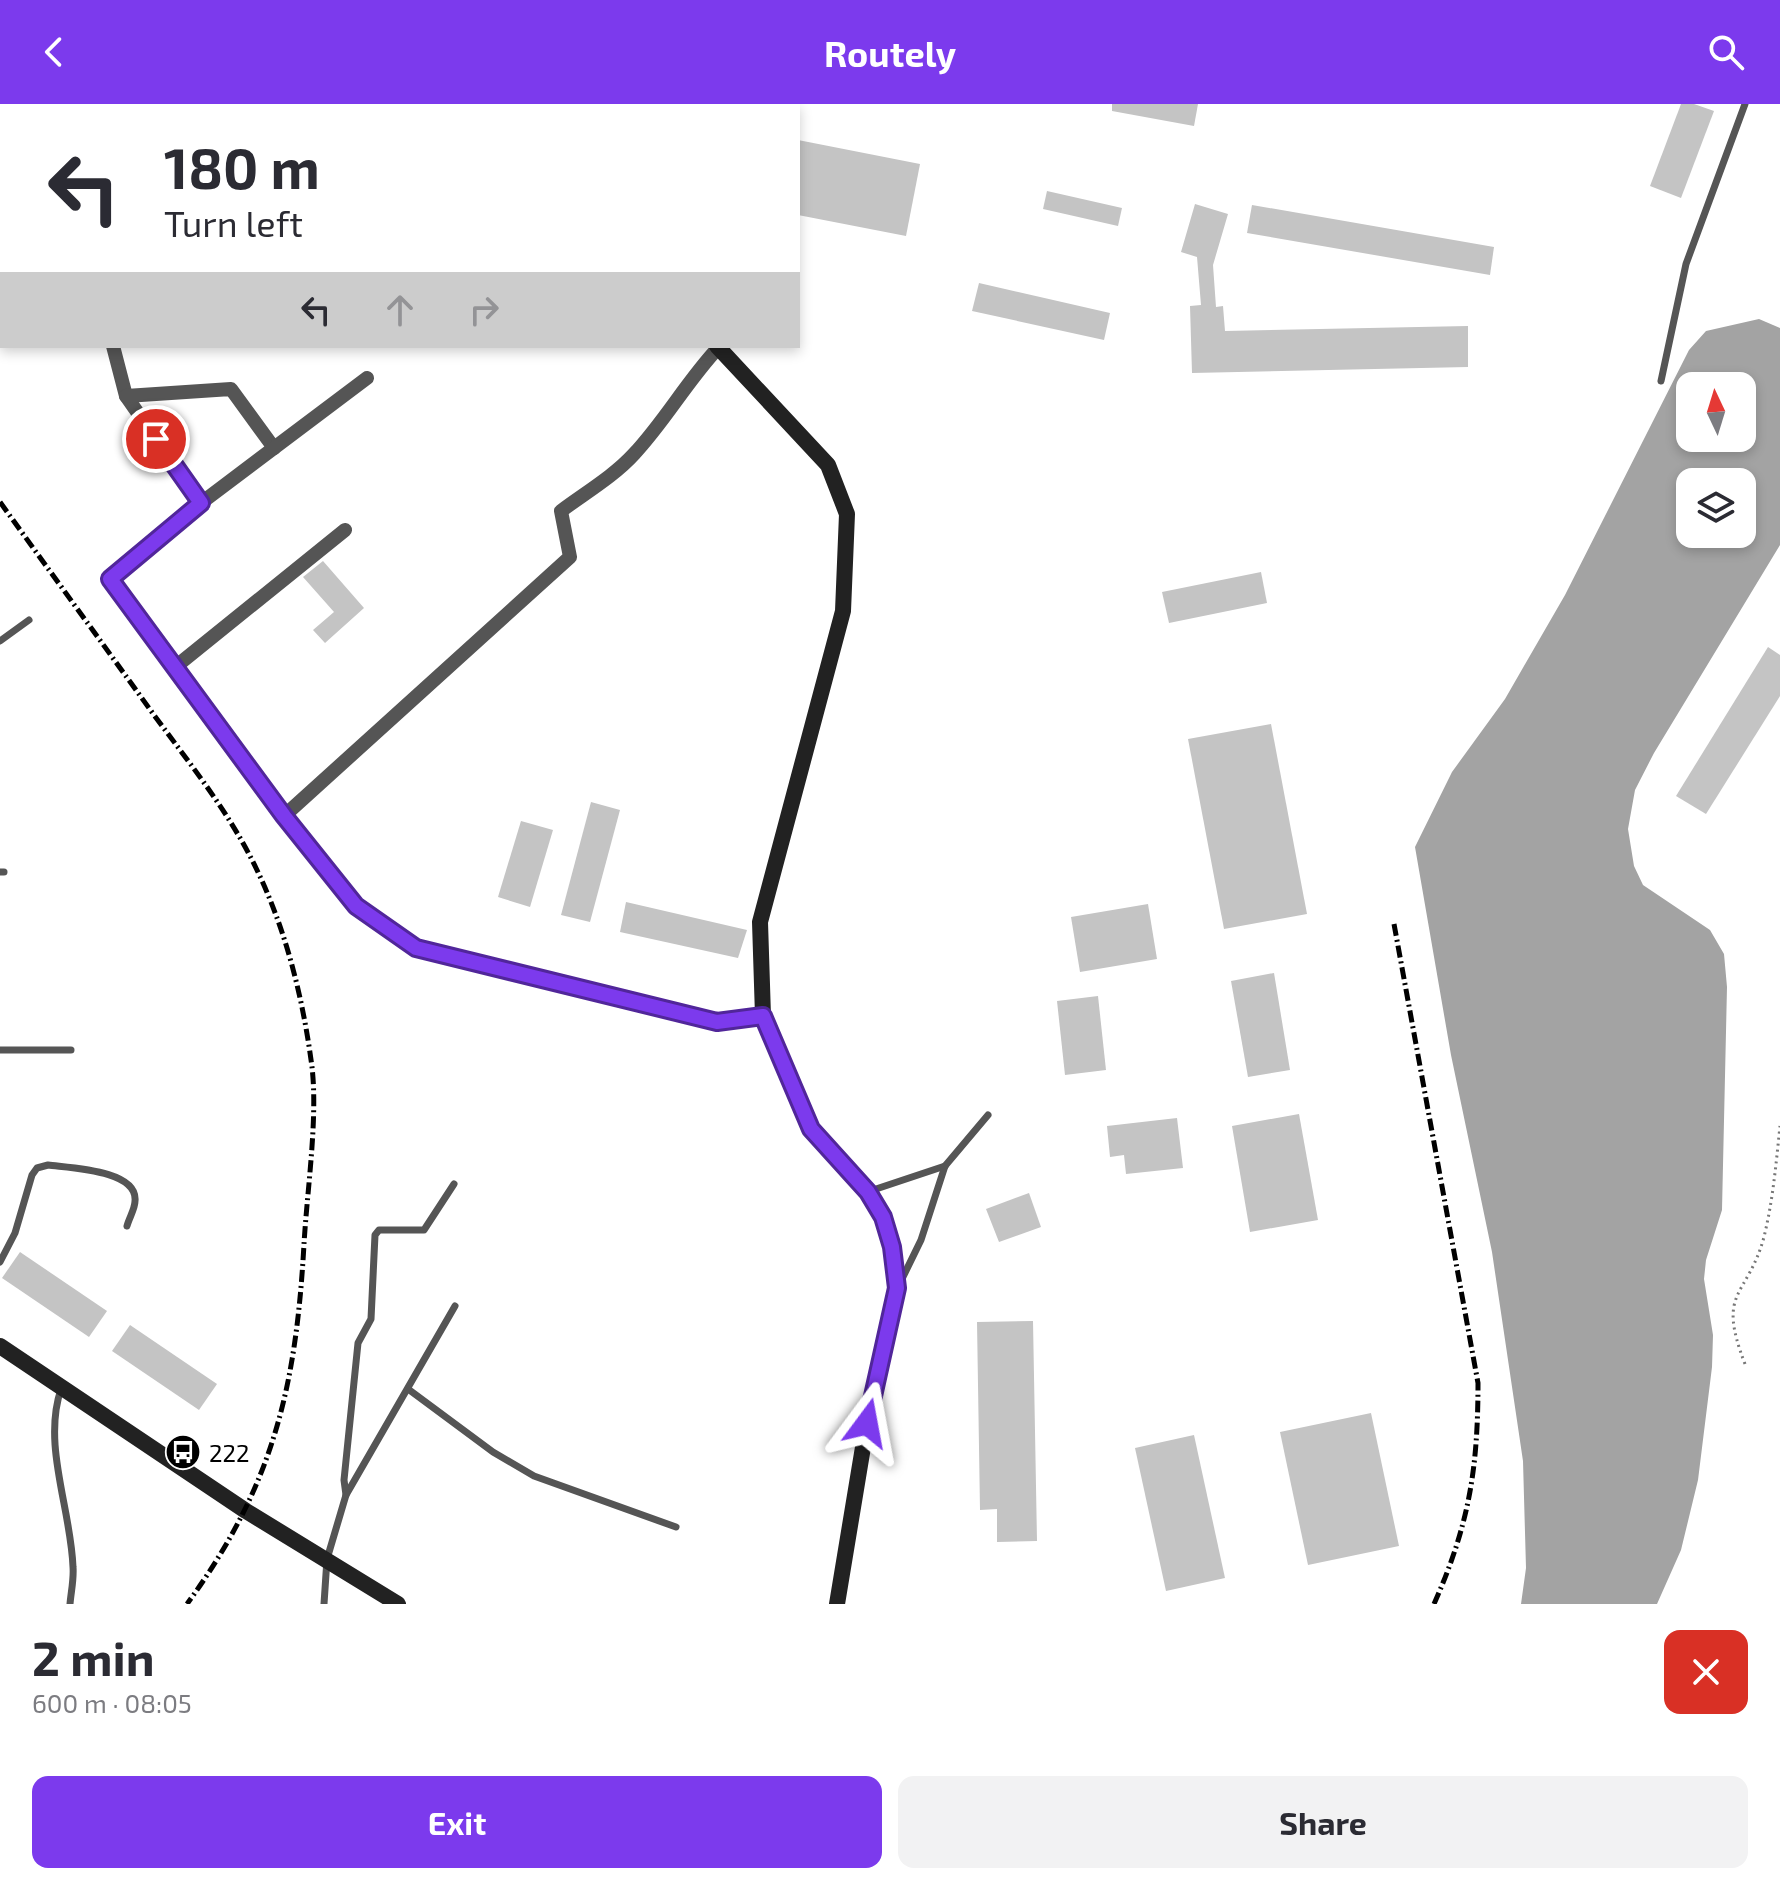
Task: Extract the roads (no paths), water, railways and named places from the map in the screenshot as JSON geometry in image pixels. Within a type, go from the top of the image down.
[{"type":"street","points":[[114,348],[126,396],[201,503]]},
{"type":"street","points":[[284,816],[570,557],[561,511],[631,457],[674,408],[699,368],[717,348]]},
{"type":"street","points":[[719,348],[828,465],[847,514],[843,611],[760,922],[763,1016],[811,1129],[868,1192],[883,1217],[892,1247],[897,1288],[867,1423],[837,1604]]},
{"type":"street","points":[[367,378],[201,503],[110,579],[284,816],[356,906],[416,948],[717,1022],[763,1016]]},
{"type":"street","points":[[126,396],[231,389],[274,448]]},
{"type":"street","points":[[174,668],[345,530]]},
{"type":"street","points":[[0,1346],[246,1511],[327,1559],[390,1603]]},
{"type":"lane","points":[[1661,381],[1686,264],[1745,104]]},
{"type":"lane","points":[[0,641],[29,620]]},
{"type":"lane","points":[[0,1050],[71,1050]]},
{"type":"lane","points":[[897,1288],[921,1240],[945,1166],[988,1115]]},
{"type":"lane","points":[[0,1262],[15,1233],[32,1175],[37,1168],[48,1165],[115,1175],[131,1185],[136,1199],[127,1226]]},
{"type":"lane","points":[[868,1192],[945,1166]]},
{"type":"lane","points":[[346,1495],[344,1480],[358,1343],[371,1319],[375,1235],[385,1230],[424,1230],[454,1184]]},
{"type":"lane","points":[[324,1604],[327,1559],[346,1495],[455,1306]]},
{"type":"lane","points":[[61,1386],[55,1405],[55,1431],[74,1569],[70,1604]]},
{"type":"lane","points":[[408,1389],[493,1452],[534,1476],[676,1527]]},
{"type":"railway","points":[[0,502],[234,827],[267,892],[285,940],[308,1041],[314,1087],[313,1132],[300,1296],[286,1390],[260,1476],[216,1561],[187,1604]]},
{"type":"railway","points":[[1394,924],[1478,1383],[1476,1443],[1469,1496],[1456,1548],[1434,1604]]},
{"type":"place","name":"222","points":[[183,1452]]}]
